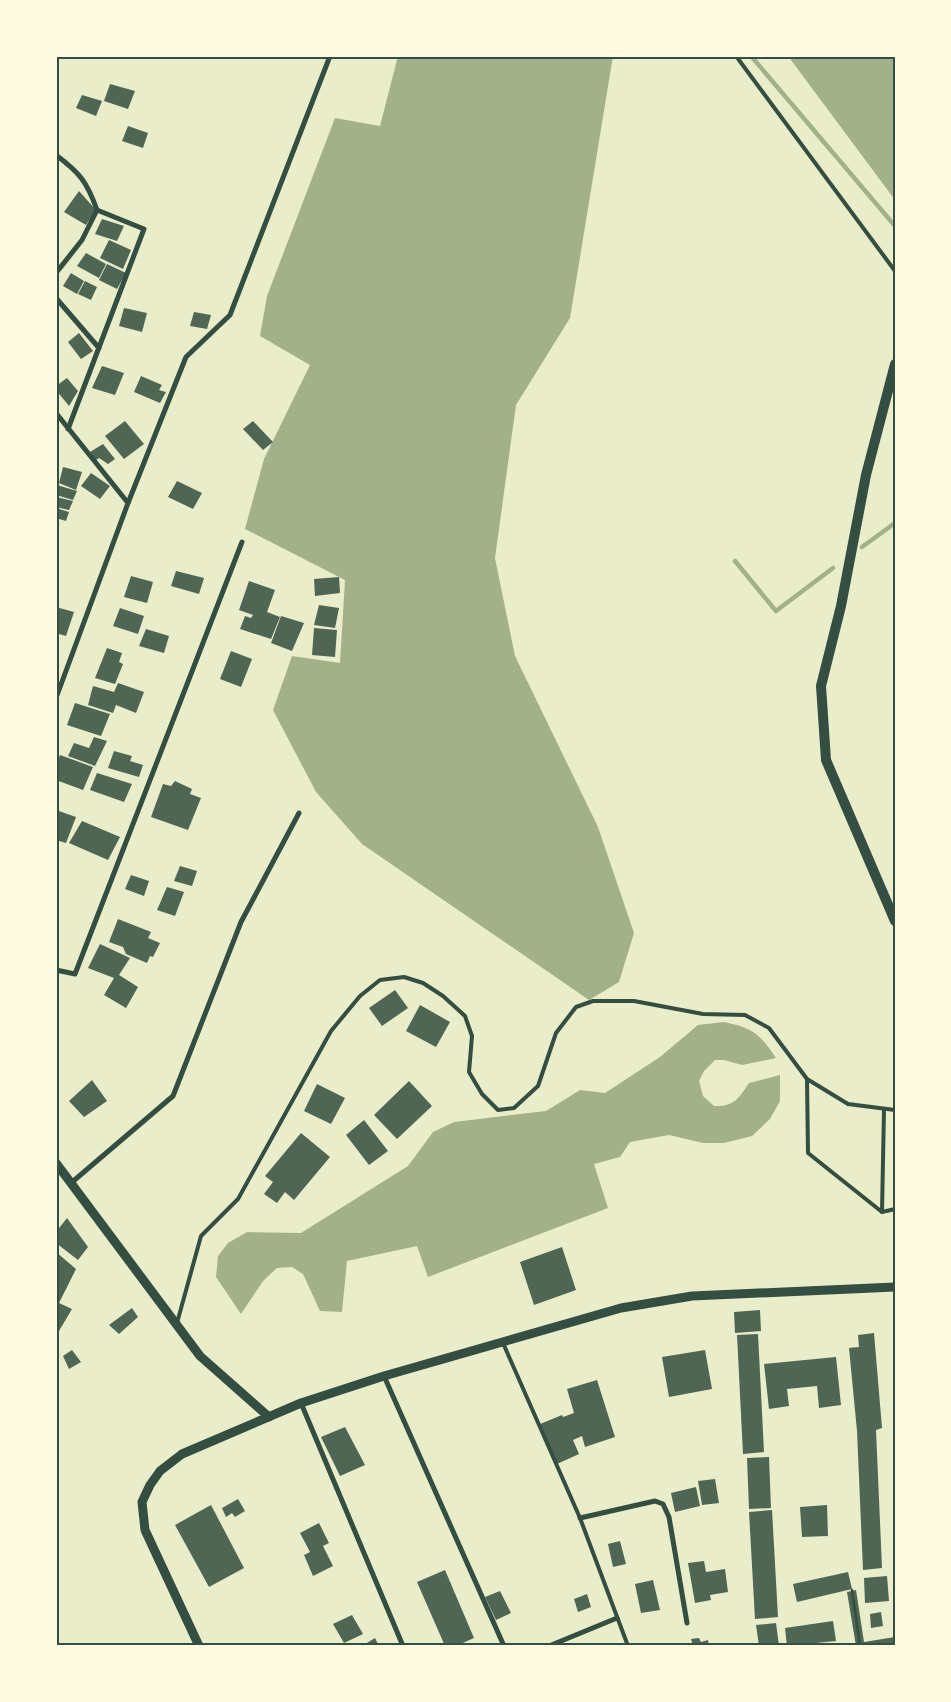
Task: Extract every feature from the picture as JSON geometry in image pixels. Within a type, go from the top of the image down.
[{"type":"main road","points":[[895,364],[866,475],[841,606],[821,686],[826,760],[895,921]]},
{"type":"street","points":[[56,698],[128,503],[186,357],[230,314],[330,56]]},
{"type":"street","points":[[56,155],[70,165],[89,186],[97,210],[82,240],[56,273]]},
{"type":"street","points":[[68,429],[144,228],[97,210]]},
{"type":"street","points":[[56,298],[99,348]]},
{"type":"street","points":[[57,415],[128,503]]},
{"type":"street","points":[[56,970],[74,974],[242,542]]},
{"type":"street","points":[[71,1182],[172,1096],[241,922],[299,813]]},
{"type":"street","points":[[56,1163],[200,1356],[269,1417]]},
{"type":"street","points":[[199,1646],[145,1530],[142,1502],[150,1485],[160,1471],[182,1454],[301,1403],[384,1376],[621,1308],[692,1296],[895,1287]]},
{"type":"street","points":[[384,1376],[504,1646]]},
{"type":"street","points":[[301,1403],[403,1646]]},
{"type":"street","points":[[580,1518],[656,1501],[663,1504],[669,1517],[687,1623]]},
{"type":"street","points":[[549,1646],[616,1618]]},
{"type":"lane","points":[[736,56],[895,270]]},
{"type":"lane","points":[[176,1325],[201,1236],[238,1199],[331,1031],[360,996],[380,980],[404,977],[423,983],[443,996],[465,1016],[472,1036],[469,1072],[482,1094],[498,1110],[514,1108],[538,1086],[556,1033],[576,1007],[593,1001],[634,1001],[703,1014],[745,1015],[769,1028],[806,1079],[848,1104],[895,1110]]},
{"type":"lane","points":[[806,1079],[808,1153],[882,1212]]},
{"type":"lane","points":[[882,1212],[884,1109]]},
{"type":"lane","points":[[882,1212],[895,1209]]},
{"type":"lane","points":[[503,1342],[580,1518],[628,1646]]},
{"type":"path","points":[[852,1590],[860,1646]]},
{"type":"path","points":[[890,1646],[895,1645]]},
{"type":"shaded area","points":[[398,56],[613,56],[570,318],[516,405],[495,558],[515,656],[598,827],[634,933],[619,982],[589,1000],[362,844],[316,792],[273,710],[292,656],[340,663],[345,580],[245,529],[264,459],[310,365],[260,336],[267,296],[335,118],[380,126]]},
{"type":"shaded area","points":[[788,56],[895,56],[895,200]]},
{"type":"shaded area","points":[[724,1022],[755,1033],[776,1058],[742,1065],[724,1060],[715,1060],[704,1071],[699,1081],[703,1096],[714,1106],[721,1106],[735,1100],[749,1083],[780,1075],[780,1101],[770,1119],[752,1136],[724,1143],[703,1143],[669,1135],[630,1142],[620,1157],[594,1164],[608,1208],[428,1277],[417,1246],[347,1261],[342,1312],[320,1311],[303,1274],[292,1267],[277,1268],[263,1281],[241,1314],[216,1277],[218,1256],[228,1243],[247,1232],[301,1233],[408,1166],[433,1132],[454,1122],[546,1111],[580,1090],[605,1093],[660,1057],[698,1025]]},
{"type":"building","points":[[110,84],[135,91],[128,109],[104,101]]},
{"type":"building","points":[[82,95],[102,101],[96,116],[76,108]]},
{"type":"building","points":[[128,126],[148,133],[143,148],[122,141]]},
{"type":"building","points":[[79,191],[96,210],[86,225],[64,212]]},
{"type":"building","points":[[102,219],[124,226],[117,241],[95,234]]},
{"type":"building","points":[[109,240],[131,250],[123,269],[100,258]]},
{"type":"building","points":[[86,253],[106,264],[99,278],[77,266]]},
{"type":"building","points":[[107,264],[126,273],[117,289],[99,280]]},
{"type":"building","points":[[71,273],[84,281],[77,294],[63,286]]},
{"type":"building","points":[[85,281],[97,287],[91,300],[78,294]]},
{"type":"building","points":[[124,308],[147,313],[142,332],[119,326]]},
{"type":"building","points":[[194,312],[211,315],[207,329],[190,326]]},
{"type":"building","points":[[79,333],[93,351],[81,359],[68,342]]},
{"type":"building","points":[[102,366],[124,373],[115,395],[92,388]]},
{"type":"building","points":[[141,376],[162,385],[159,390],[166,392],[160,403],[134,392]]},
{"type":"building","points":[[67,378],[78,391],[69,406],[56,390],[56,386]]},
{"type":"building","points":[[125,421],[144,444],[124,459],[105,436]]},
{"type":"building","points":[[253,421],[273,442],[263,450],[243,429]]},
{"type":"building","points":[[103,444],[115,459],[108,464],[99,458],[96,460],[90,452]]},
{"type":"building","points":[[63,467],[82,472],[76,490],[59,483]]},
{"type":"building","points":[[91,473],[110,486],[100,499],[81,486]]},
{"type":"building","points":[[177,481],[202,493],[193,509],[168,497]]},
{"type":"building","points":[[57,485],[77,491],[73,500],[56,495]]},
{"type":"building","points":[[56,497],[73,501],[69,510],[56,507]]},
{"type":"building","points":[[56,508],[69,512],[66,521],[56,518]]},
{"type":"building","points":[[176,571],[204,578],[199,594],[171,586]]},
{"type":"building","points":[[131,576],[153,582],[147,603],[124,597]]},
{"type":"building","points":[[339,577],[340,593],[315,596],[314,579]]},
{"type":"building","points":[[249,581],[275,590],[267,612],[280,617],[271,639],[240,629],[245,616],[251,618],[253,615],[239,610]]},
{"type":"building","points":[[319,605],[339,608],[335,628],[314,625]]},
{"type":"building","points":[[56,607],[74,612],[66,636],[56,633]]},
{"type":"building","points":[[120,608],[144,616],[138,634],[113,626]]},
{"type":"building","points":[[281,616],[304,623],[292,651],[271,643]]},
{"type":"building","points":[[314,628],[337,630],[335,657],[312,655]]},
{"type":"building","points":[[146,629],[169,636],[164,653],[139,646]]},
{"type":"building","points":[[107,648],[122,653],[119,662],[123,664],[115,684],[95,678]]},
{"type":"building","points":[[231,651],[252,659],[241,687],[220,679]]},
{"type":"building","points":[[118,683],[144,692],[136,713],[116,705],[113,713],[88,705],[93,686],[114,692]]},
{"type":"building","points":[[75,703],[110,714],[101,736],[67,725]]},
{"type":"building","points":[[94,737],[107,741],[95,766],[68,756],[74,743],[89,748]]},
{"type":"building","points":[[114,751],[132,756],[130,761],[143,765],[139,777],[108,768]]},
{"type":"building","points":[[60,755],[93,767],[83,790],[56,780],[56,765]]},
{"type":"building","points":[[97,773],[132,784],[124,802],[90,790]]},
{"type":"building","points":[[175,781],[192,789],[190,794],[201,798],[188,830],[151,817],[163,784],[171,786]]},
{"type":"building","points":[[56,810],[76,817],[66,843],[56,840]]},
{"type":"building","points":[[82,821],[120,837],[108,860],[69,843]]},
{"type":"building","points":[[180,866],[197,871],[192,886],[174,881]]},
{"type":"building","points":[[131,875],[149,881],[144,896],[125,889]]},
{"type":"building","points":[[167,887],[184,892],[175,916],[157,910]]},
{"type":"building","points":[[118,919],[151,932],[148,938],[160,943],[153,957],[150,956],[147,963],[126,954],[123,947],[109,942]]},
{"type":"building","points":[[100,944],[130,958],[119,975],[138,987],[126,1008],[104,995],[114,978],[88,968]]},
{"type":"building","points":[[395,990],[408,1008],[382,1026],[369,1008]]},
{"type":"building","points":[[420,1005],[450,1022],[436,1047],[406,1031]]},
{"type":"building","points":[[92,1080],[107,1101],[84,1117],[69,1101]]},
{"type":"building","points":[[409,1081],[432,1106],[397,1139],[374,1115]]},
{"type":"building","points":[[317,1084],[345,1098],[331,1124],[304,1111]]},
{"type":"building","points":[[364,1120],[388,1151],[369,1165],[346,1135]]},
{"type":"building","points":[[301,1133],[330,1157],[294,1200],[285,1192],[277,1203],[264,1194],[273,1182],[265,1176]]},
{"type":"building","points":[[67,1218],[88,1247],[78,1260],[56,1243],[56,1232]]},
{"type":"building","points":[[562,1247],[576,1290],[534,1305],[520,1262]]},
{"type":"building","points":[[56,1252],[76,1269],[59,1303],[56,1303]]},
{"type":"building","points":[[59,1303],[72,1309],[59,1331],[56,1330],[56,1310]]},
{"type":"building","points":[[132,1308],[138,1317],[119,1334],[109,1325]]},
{"type":"building","points":[[760,1310],[761,1331],[735,1333],[734,1312]]},
{"type":"building","points":[[874,1333],[882,1428],[876,1430],[882,1568],[863,1570],[857,1431],[849,1348],[859,1347],[858,1335]]},
{"type":"building","points":[[758,1334],[764,1452],[743,1454],[737,1335]]},
{"type":"building","points":[[72,1350],[81,1362],[69,1369],[63,1356]]},
{"type":"building","points":[[705,1350],[712,1389],[669,1397],[662,1357]]},
{"type":"building","points":[[836,1357],[841,1405],[819,1408],[817,1386],[787,1389],[789,1406],[769,1409],[764,1364]]},
{"type":"building","points":[[597,1380],[615,1437],[585,1447],[582,1436],[573,1440],[579,1454],[557,1464],[540,1424],[562,1415],[563,1417],[574,1413],[567,1389]]},
{"type":"building","points":[[345,1427],[365,1465],[340,1476],[321,1437]]},
{"type":"building","points":[[769,1457],[771,1508],[749,1509],[747,1458]]},
{"type":"building","points":[[715,1479],[719,1503],[702,1505],[698,1481]]},
{"type":"building","points":[[696,1487],[700,1506],[675,1512],[671,1493]]},
{"type":"building","points":[[238,1499],[245,1511],[235,1517],[232,1513],[226,1517],[222,1508]]},
{"type":"building","points":[[211,1505],[244,1568],[209,1587],[175,1525]]},
{"type":"building","points":[[827,1505],[828,1536],[802,1537],[800,1507]]},
{"type":"building","points":[[772,1510],[778,1617],[755,1619],[749,1512]]},
{"type":"building","points":[[319,1523],[329,1543],[323,1546],[333,1566],[313,1576],[304,1555],[310,1552],[300,1533]]},
{"type":"building","points":[[620,1541],[626,1564],[613,1567],[608,1544]]},
{"type":"building","points":[[704,1561],[706,1572],[725,1569],[728,1592],[710,1595],[711,1600],[695,1603],[688,1563]]},
{"type":"building","points":[[445,1570],[474,1638],[456,1646],[445,1646],[417,1582]]},
{"type":"building","points":[[848,1572],[852,1589],[797,1602],[793,1584]]},
{"type":"building","points":[[887,1576],[889,1601],[865,1603],[864,1578]]},
{"type":"building","points":[[653,1580],[660,1610],[641,1613],[635,1584]]},
{"type":"building","points":[[856,1590],[864,1642],[895,1637],[895,1646],[856,1646],[847,1592]]},
{"type":"building","points":[[500,1591],[511,1613],[496,1620],[485,1597]]},
{"type":"building","points":[[587,1594],[591,1607],[578,1612],[574,1599]]},
{"type":"building","points":[[881,1612],[883,1626],[871,1628],[870,1614]]},
{"type":"building","points":[[352,1615],[363,1634],[344,1643],[333,1624]]},
{"type":"building","points":[[833,1621],[836,1641],[787,1646],[785,1628]]},
{"type":"building","points":[[776,1623],[779,1646],[759,1646],[756,1625]]},
{"type":"building","points":[[375,1638],[379,1646],[362,1646]]},
{"type":"building","points":[[699,1638],[701,1642],[708,1640],[709,1646],[693,1646],[691,1639]]},
{"type":"waterway","points":[[751,56],[895,226]]},
{"type":"waterway","points":[[862,547],[895,523]]},
{"type":"waterway","points":[[735,561],[776,611],[833,568]]}]
